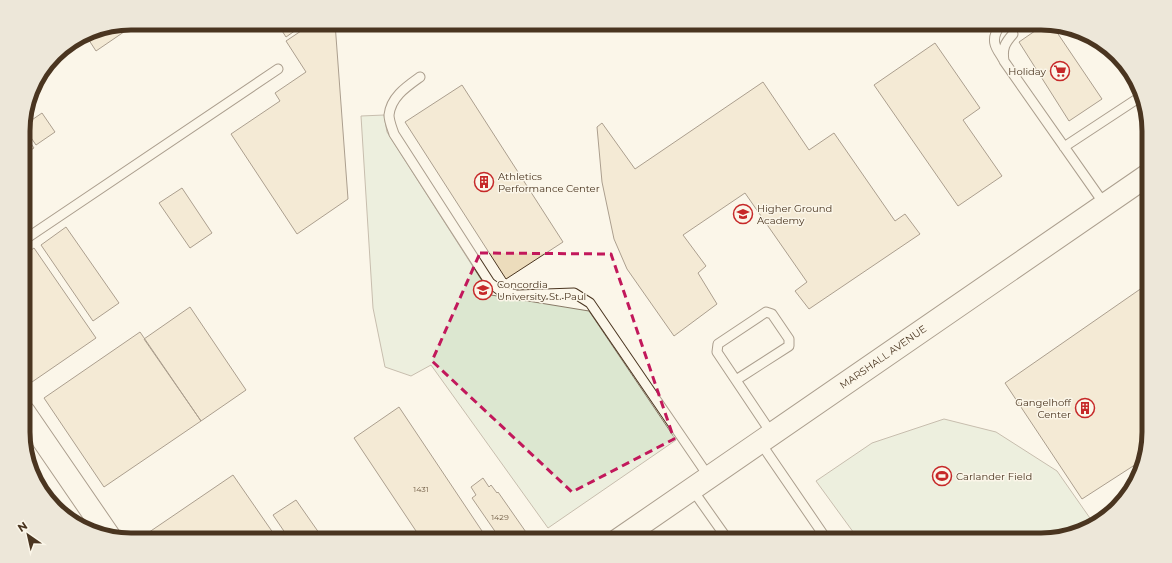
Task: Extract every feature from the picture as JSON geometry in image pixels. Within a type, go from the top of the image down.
[{"type":"street","name":"MARSHALL AVENUE","points":[[628,533],[1142,179]]},
{"type":"street","points":[[30,421],[103,529]]},
{"type":"lane","points":[[997,30],[995,36],[995,45],[1004,60],[1104,205]]},
{"type":"lane","points":[[1004,60],[1003,52],[1006,42],[1013,34]]},
{"type":"lane","points":[[30,236],[278,69]]},
{"type":"lane","points":[[420,77],[403,89],[394,100],[389,116],[394,134],[490,283],[501,291],[517,294],[574,293],[590,303],[700,483],[725,533]]},
{"type":"lane","points":[[1064,147],[1137,100]]},
{"type":"lane","points":[[736,380],[789,346],[789,339],[772,314],[766,312],[718,344],[717,352],[736,380],[766,438],[823,533]]},
{"type":"highlighted area","points":[[480,253],[611,254],[674,439],[572,492],[432,361]]},
{"type":"green space","points":[[384,115],[387,132],[491,295],[589,311],[676,440],[548,528],[431,365],[411,376],[385,367],[373,308],[361,116]]},
{"type":"green space","name":"Carlander Field","points":[[944,419],[996,432],[1057,471],[1091,520],[1074,528],[1048,533],[854,533],[816,481],[872,443]]},
{"type":"building","points":[[126,30],[96,51],[88,39],[105,33]]},
{"type":"building","points":[[282,30],[296,30],[286,37]]},
{"type":"building","points":[[302,30],[336,30],[348,199],[297,234],[231,134],[280,101],[275,93],[306,72],[286,41]]},
{"type":"building","name":"Holiday","points":[[1036,30],[1056,31],[1102,99],[1069,121],[1019,42]]},
{"type":"building","points":[[935,43],[980,108],[963,120],[1002,176],[958,206],[874,85]]},
{"type":"building","points":[[763,82],[809,150],[834,133],[895,221],[905,214],[920,234],[809,309],[795,291],[807,282],[745,193],[683,235],[706,266],[698,273],[717,304],[674,336],[627,269],[614,239],[602,182],[597,127],[602,123],[635,169]]},
{"type":"building","name":"Athletics Performance Center","points":[[462,85],[563,242],[506,279],[405,122]]},
{"type":"building","points":[[42,113],[55,132],[36,145],[30,136],[30,121]]},
{"type":"building","points":[[30,142],[34,148],[30,151]]},
{"type":"building","points":[[182,188],[212,233],[190,248],[159,203]]},
{"type":"building","points":[[66,227],[119,303],[93,321],[41,245]]},
{"type":"building","points":[[34,248],[96,338],[32,382],[30,379],[30,251]]},
{"type":"building","name":"Gangelhoff Center","points":[[1142,288],[1142,439],[1137,464],[1082,499],[1005,383]]},
{"type":"building","points":[[190,307],[246,390],[201,421],[144,339]]},
{"type":"building","points":[[140,332],[201,421],[104,487],[44,398]]},
{"type":"building","points":[[399,407],[483,533],[417,533],[354,438]]},
{"type":"building","points":[[233,475],[273,533],[148,533]]},
{"type":"building","points":[[483,478],[489,487],[491,485],[497,493],[498,492],[527,533],[496,533],[472,498],[476,495],[471,487]]},
{"type":"building","points":[[296,500],[319,533],[285,533],[273,515]]},
{"type":"place","name":"Holiday","points":[[1060,71]]},
{"type":"place","name":"Athletics Performance Center","points":[[484,182]]},
{"type":"place","name":"Higher Ground Academy","points":[[743,214]]},
{"type":"place","name":"Concordia University St. Paul","points":[[483,290]]},
{"type":"place","name":"Gangelhoff Center","points":[[1085,408]]},
{"type":"place","name":"Carlander Field","points":[[942,476]]}]
